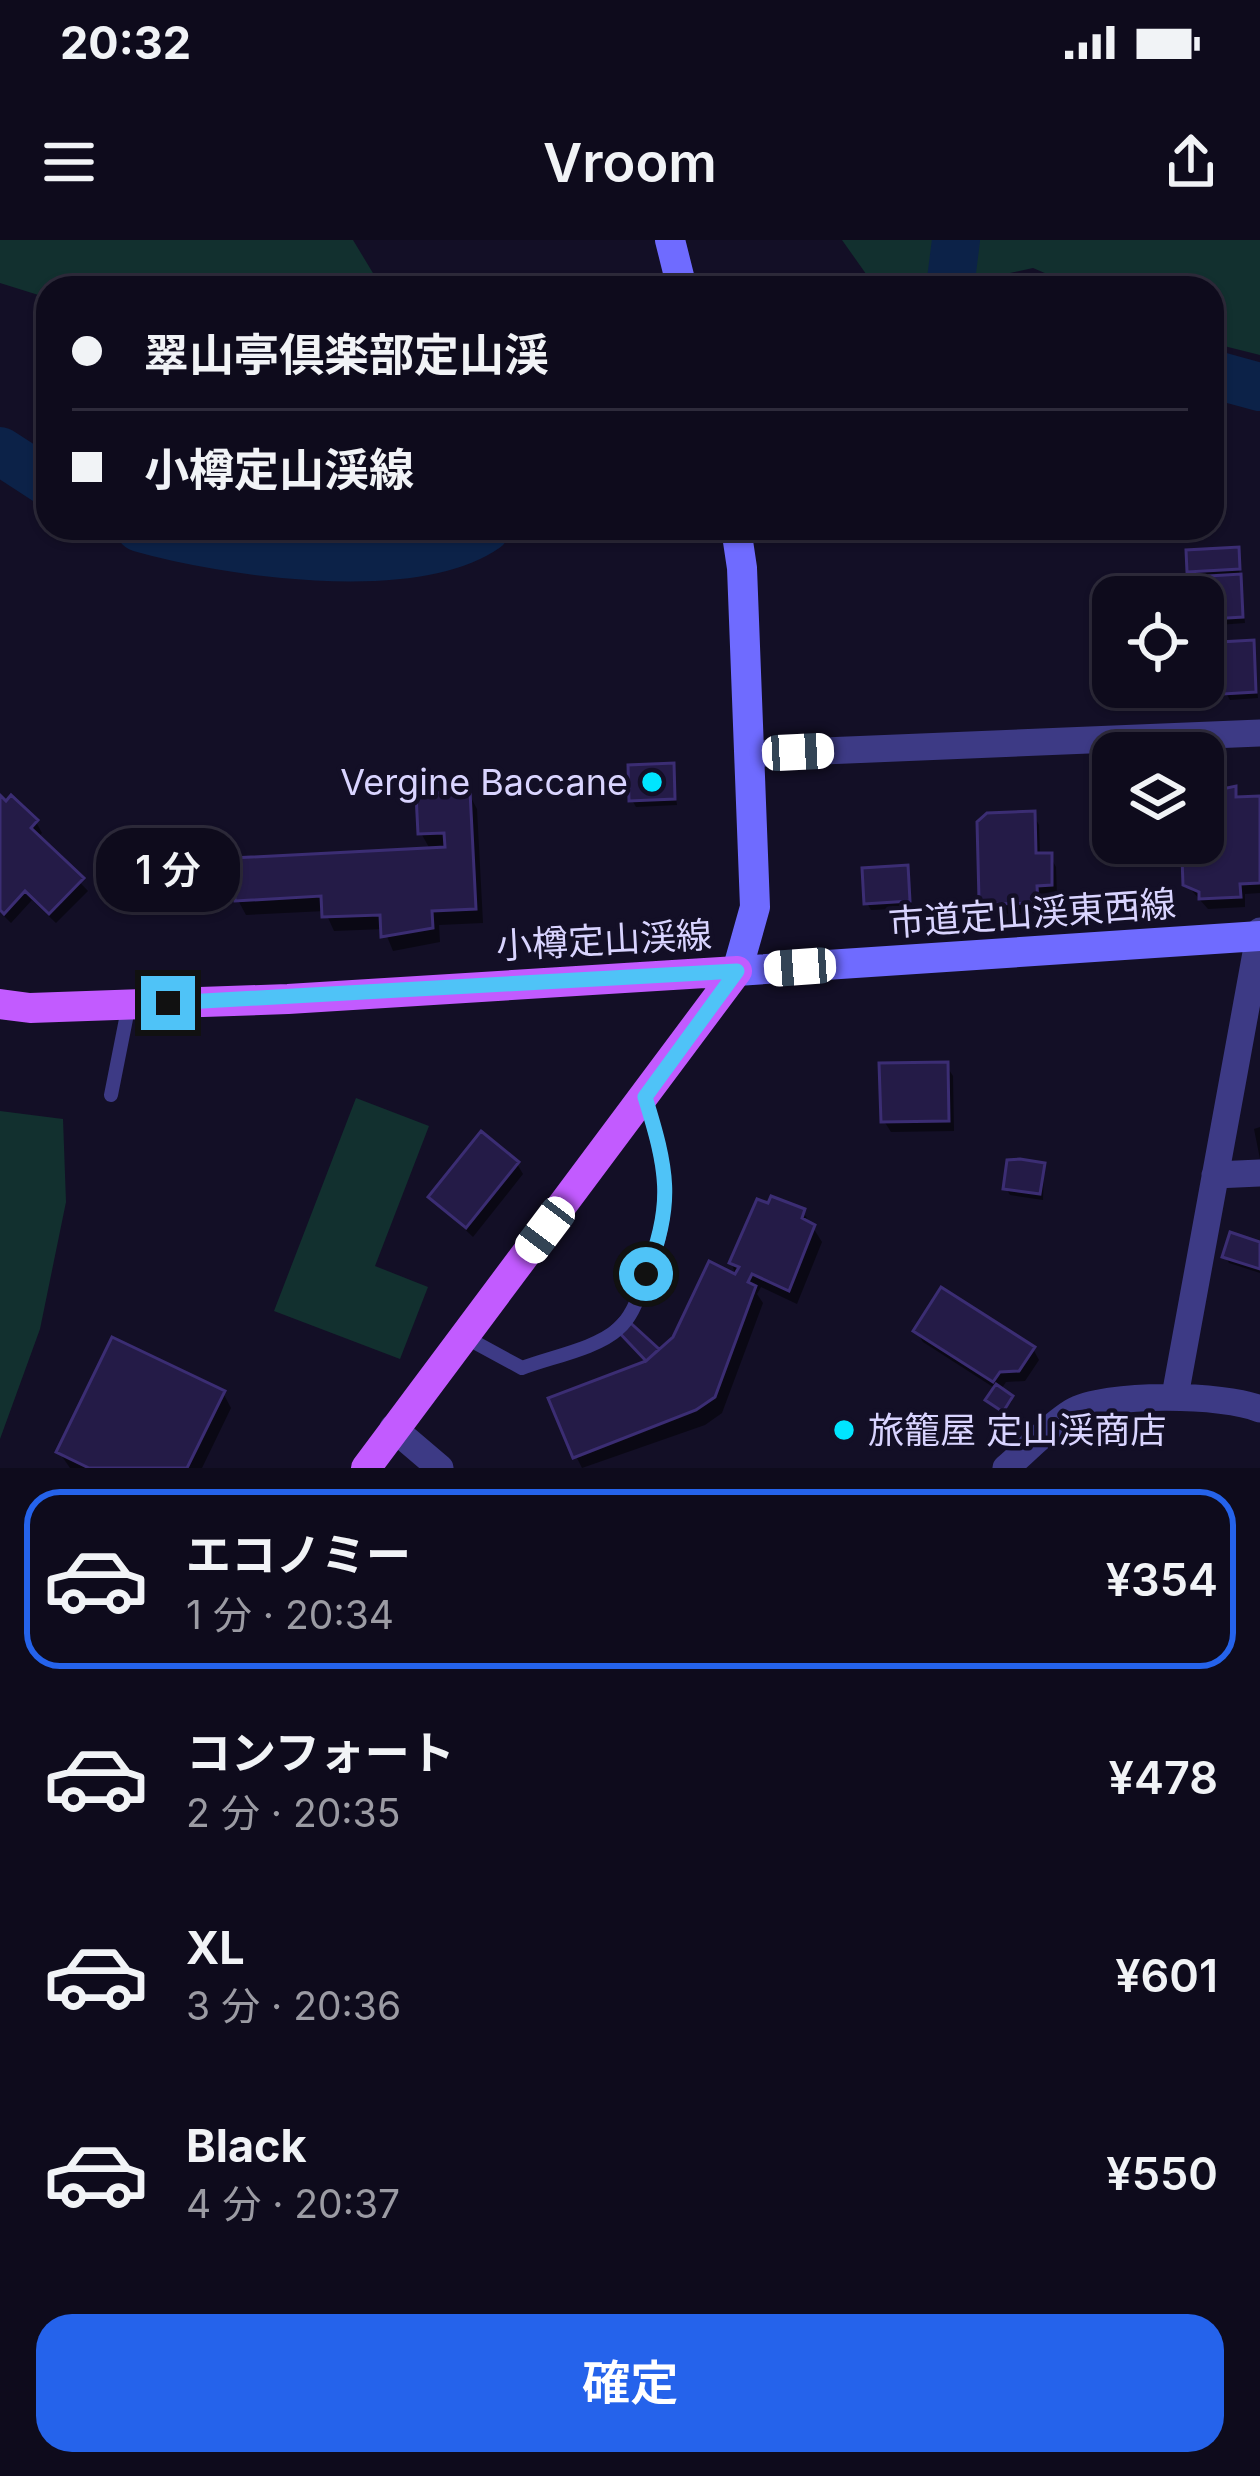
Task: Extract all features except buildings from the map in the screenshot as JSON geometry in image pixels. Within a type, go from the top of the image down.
[{"type":"main road","name":"小樽定山渓線","points":[[0,1004],[128,1004],[737,971]]},
{"type":"main road","name":"小樽定山渓線","points":[[366,1468],[737,971]]},
{"type":"street","points":[[670,240],[679,276]]},
{"type":"street","points":[[737,540],[752,754],[755,922],[737,971]]},
{"type":"street","points":[[752,754],[1260,733]]},
{"type":"street","points":[[1175,1396],[1260,935]]},
{"type":"street","name":"市道定山渓東西線","points":[[737,971],[1260,935]]},
{"type":"street","points":[[1215,1175],[1260,1173]]},
{"type":"street","points":[[1006,1468],[1075,1409],[1175,1396],[1239,1400],[1260,1409]]},
{"type":"street","points":[[393,1428],[440,1468]]},
{"type":"lane","points":[[111,1096],[128,1004]]},
{"type":"lane","points":[[464,1336],[522,1368],[616,1332],[630,1315],[663,1234],[668,1197],[663,1154],[645,1097]]},
{"type":"green space","points":[[0,240],[353,240],[375,276],[36,276],[36,294],[0,283]]},
{"type":"green space","points":[[842,240],[1260,240],[1260,355],[1224,346],[1224,276],[1052,276],[1033,268],[996,276],[868,276]]},
{"type":"green space","points":[[356,1098],[429,1126],[375,1266],[428,1287],[400,1359],[274,1311]]},
{"type":"green space","points":[[0,1111],[63,1119],[66,1202],[40,1329],[0,1439]]},
{"type":"waterway","points":[[952,276],[956,240]]},
{"type":"waterway","points":[[1224,377],[1260,387]]},
{"type":"waterway","points":[[0,451],[36,474]]},
{"type":"waterway","points":[[192,540],[267,552],[366,557],[412,553],[461,540]]},
{"type":"place","name":"Vergine Baccane","points":[[652,782]]},
{"type":"place","name":"旅籠屋 定山渓商店","points":[[844,1430]]},
{"type":"route","points":[[168,1003],[737,971],[645,1097],[663,1154],[668,1197],[663,1234],[646,1274]]}]
